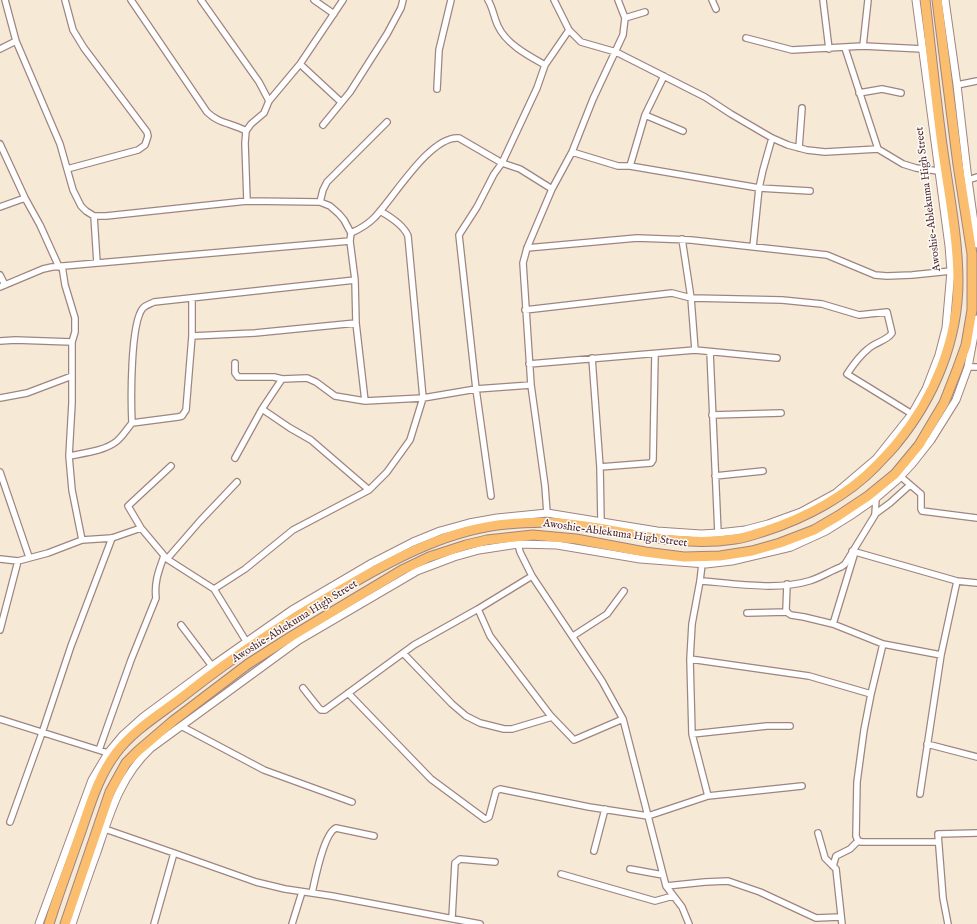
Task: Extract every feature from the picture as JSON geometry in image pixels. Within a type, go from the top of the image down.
[{"type":"main road","name":"Awoshie-Ablekuma High Street","points":[[49,924],[62,871],[98,783],[117,752],[140,729],[227,662],[315,604],[380,567],[427,545],[452,536],[505,524],[548,522],[571,524],[662,540],[705,542],[740,539],[774,528],[812,512],[846,492],[868,474],[897,445],[933,389],[953,332],[958,284],[957,258],[932,99],[925,0]]},
{"type":"main road","name":"Awoshie-Ablekuma High Street","points":[[65,924],[110,792],[126,763],[146,742],[248,664],[292,636],[318,624],[402,570],[429,557],[466,545],[487,540],[522,536],[548,536],[576,539],[645,552],[684,557],[720,556],[752,551],[780,543],[814,530],[868,496],[895,474],[919,445],[944,402],[966,345],[972,310],[972,254],[970,218],[958,165],[949,57],[937,0]]},
{"type":"main road","points":[[283,624],[292,636]]},
{"type":"main road","points":[[220,685],[224,694]]},
{"type":"street","points":[[5,0],[16,41],[60,144],[69,180],[81,206],[86,211],[94,216],[106,216],[246,201],[320,202],[330,206],[339,214],[351,233],[350,241],[355,280],[356,323],[365,401]]},
{"type":"street","points":[[65,0],[73,30],[84,48],[147,132],[148,136],[145,145],[138,150],[67,169]]},
{"type":"street","points":[[131,0],[207,112],[219,122],[237,126],[246,131]]},
{"type":"street","points":[[201,0],[259,82],[269,101]]},
{"type":"street","points":[[314,0],[334,14]]},
{"type":"street","points":[[246,201],[246,131],[251,124],[264,113],[269,101],[300,64],[343,0]]},
{"type":"street","points":[[323,125],[350,92],[387,34],[401,8],[403,0]]},
{"type":"street","points":[[437,89],[438,50],[451,0]]},
{"type":"street","points":[[488,0],[498,27],[505,36],[521,51],[545,65]]},
{"type":"street","points":[[554,0],[569,30],[581,42],[616,52],[664,76],[705,97],[772,138],[799,148],[826,152],[878,149],[903,164],[916,168],[938,171]]},
{"type":"street","points":[[547,513],[545,486],[531,385],[523,263],[527,248],[552,189],[572,152],[593,99],[624,33],[625,18],[618,0]]},
{"type":"street","points":[[712,0],[716,10]]},
{"type":"street","points":[[823,0],[829,49]]},
{"type":"street","points":[[863,46],[868,0]]},
{"type":"street","name":"Awoshie-Ablekuma High Street","points":[[40,924],[62,871],[92,780],[108,752],[123,735],[131,727],[246,641],[292,610],[372,563],[413,542],[440,531],[469,523],[497,518],[547,513],[657,531],[701,534],[745,530],[768,524],[801,512],[836,493],[876,459],[912,414],[926,389],[946,328],[951,270],[949,246],[938,171],[932,99],[916,0]]},
{"type":"street","name":"Awoshie-Ablekuma High Street","points":[[945,0],[949,57],[957,85],[968,180],[970,218],[977,244]]},
{"type":"street","points":[[625,18],[645,12]]},
{"type":"street","points":[[491,496],[476,389],[459,235],[477,207],[494,174],[502,163],[537,88],[545,65],[569,30]]},
{"type":"street","points":[[746,38],[792,50],[863,46],[923,49]]},
{"type":"street","points":[[0,49],[16,41]]},
{"type":"street","points":[[845,48],[878,149]]},
{"type":"street","points":[[300,64],[341,102]]},
{"type":"street","points":[[630,166],[646,115],[664,76]]},
{"type":"street","points":[[957,85],[977,81]]},
{"type":"street","points":[[859,92],[882,89],[901,93]]},
{"type":"street","points":[[799,148],[802,108]]},
{"type":"street","points":[[646,115],[683,131]]},
{"type":"street","points":[[320,202],[327,182],[386,122]]},
{"type":"street","points":[[351,233],[364,226],[380,211],[411,172],[435,148],[451,139],[459,138],[502,163],[520,169],[552,189]]},
{"type":"street","points":[[753,247],[763,170],[772,138]]},
{"type":"street","points":[[0,144],[25,198],[60,266],[75,318],[75,332],[72,342],[69,456],[72,490],[82,540]]},
{"type":"street","points":[[572,152],[618,166],[630,166],[760,188],[810,191]]},
{"type":"street","points":[[968,180],[977,177]]},
{"type":"street","points":[[0,207],[25,198]]},
{"type":"street","points":[[214,588],[245,569],[293,530],[368,490],[387,472],[410,440],[423,398],[408,235],[391,218],[380,211]]},
{"type":"street","points":[[94,216],[97,263]]},
{"type":"street","points":[[527,248],[637,238],[682,239],[827,255],[875,275],[906,275],[951,270]]},
{"type":"street","points":[[682,239],[695,350]]},
{"type":"street","points":[[0,275],[2,286],[43,269],[60,266],[350,241]]},
{"type":"street","points":[[132,423],[130,392],[132,378],[132,354],[141,312],[146,306],[154,302],[355,280]]},
{"type":"street","points":[[525,310],[672,293],[690,298],[782,300],[822,304],[859,315],[887,312],[892,333],[890,337],[868,348],[847,374],[912,414]]},
{"type":"street","points":[[69,456],[110,445],[117,441],[132,423],[158,419],[170,419],[182,416],[185,412],[192,336],[192,298]]},
{"type":"street","name":"Awoshie-Ablekuma High Street","points":[[72,924],[105,829],[121,788],[132,769],[151,748],[299,640],[318,624],[417,571],[478,550],[518,544],[557,545],[640,559],[702,564],[732,561],[791,547],[826,531],[876,498],[912,464],[932,440],[956,400],[968,367],[977,319]]},
{"type":"street","points":[[192,336],[255,333],[356,323]]},
{"type":"street","points":[[0,341],[15,340],[72,342]]},
{"type":"street","points":[[529,364],[695,350],[777,358]]},
{"type":"street","points":[[710,352],[718,533]]},
{"type":"street","points":[[600,467],[651,463],[653,460],[655,354]]},
{"type":"street","points":[[592,358],[600,467],[602,521]]},
{"type":"street","points":[[235,363],[235,373],[238,376],[274,377],[282,379],[307,378],[316,382],[335,396],[365,401],[423,398],[476,389],[531,385]]},
{"type":"street","points":[[968,367],[977,367]]},
{"type":"street","points":[[0,398],[27,393],[72,376]]},
{"type":"street","points":[[235,458],[262,409],[282,379]]},
{"type":"street","points":[[262,409],[311,440],[368,490]]},
{"type":"street","points":[[712,416],[781,412]]},
{"type":"street","points":[[171,466],[128,506],[141,528],[166,557],[214,588],[246,641]]},
{"type":"street","points":[[715,476],[764,471]]},
{"type":"street","points":[[0,472],[29,557]]},
{"type":"street","points":[[900,476],[921,494],[922,511],[977,518]]},
{"type":"street","points":[[99,750],[156,598],[156,577],[166,557],[237,482]]},
{"type":"street","points":[[700,581],[767,586],[808,581],[841,567],[845,564],[876,514],[910,485]]},
{"type":"street","points":[[876,498],[876,514]]},
{"type":"street","points":[[0,559],[18,561],[48,553],[82,540],[112,538],[141,528]]},
{"type":"street","points":[[10,822],[71,646],[112,538]]},
{"type":"street","points":[[518,544],[520,552],[532,576],[602,681],[622,719],[666,886],[682,907],[689,924]]},
{"type":"street","points":[[853,551],[957,581],[977,583]]},
{"type":"street","points":[[833,624],[853,551]]},
{"type":"street","points":[[0,630],[2,617],[18,561]]},
{"type":"street","points":[[702,564],[692,624],[690,659],[692,734],[708,796]]},
{"type":"street","points":[[303,688],[321,710],[325,710],[414,645],[478,609],[532,576]]},
{"type":"street","points":[[920,794],[941,654],[957,581]]},
{"type":"street","points":[[787,584],[787,612]]},
{"type":"street","points":[[573,636],[606,614],[624,591]]},
{"type":"street","points":[[478,609],[490,636],[552,717],[575,740],[622,719]]},
{"type":"street","points":[[747,613],[787,612],[791,615],[833,624],[883,644],[941,654]]},
{"type":"street","points":[[182,626],[212,666]]},
{"type":"street","points":[[858,841],[856,836],[858,782],[871,694],[883,644]]},
{"type":"street","points":[[403,653],[452,704],[466,716],[480,723],[504,729],[512,729],[552,717]]},
{"type":"street","points":[[690,659],[809,676],[871,694]]},
{"type":"street","points":[[348,693],[431,779],[485,819],[489,817],[496,791],[500,789],[648,816],[708,796],[802,786]]},
{"type":"street","points":[[0,719],[108,752]]},
{"type":"street","points":[[180,726],[260,768],[352,802]]},
{"type":"street","points":[[692,734],[767,726],[790,726]]},
{"type":"street","points":[[927,744],[977,757]]},
{"type":"street","points":[[594,851],[605,809]]},
{"type":"street","points":[[312,893],[325,845],[333,829],[336,828],[374,836]]},
{"type":"street","points":[[105,829],[256,882],[302,892],[480,924]]},
{"type":"street","points":[[818,833],[825,858],[836,870],[840,917],[842,924]]},
{"type":"street","points":[[948,924],[938,834],[977,833]]},
{"type":"street","points":[[858,841],[938,842]]},
{"type":"street","points":[[833,866],[836,856],[850,849],[858,841]]},
{"type":"street","points":[[154,924],[174,853]]},
{"type":"street","points":[[452,918],[455,863],[460,859],[495,862]]},
{"type":"street","points":[[630,869],[664,875]]},
{"type":"street","points":[[561,874],[656,901],[673,896]]},
{"type":"street","points":[[666,886],[728,881],[760,892],[816,918],[840,917]]},
{"type":"street","points":[[292,924],[302,892]]}]
